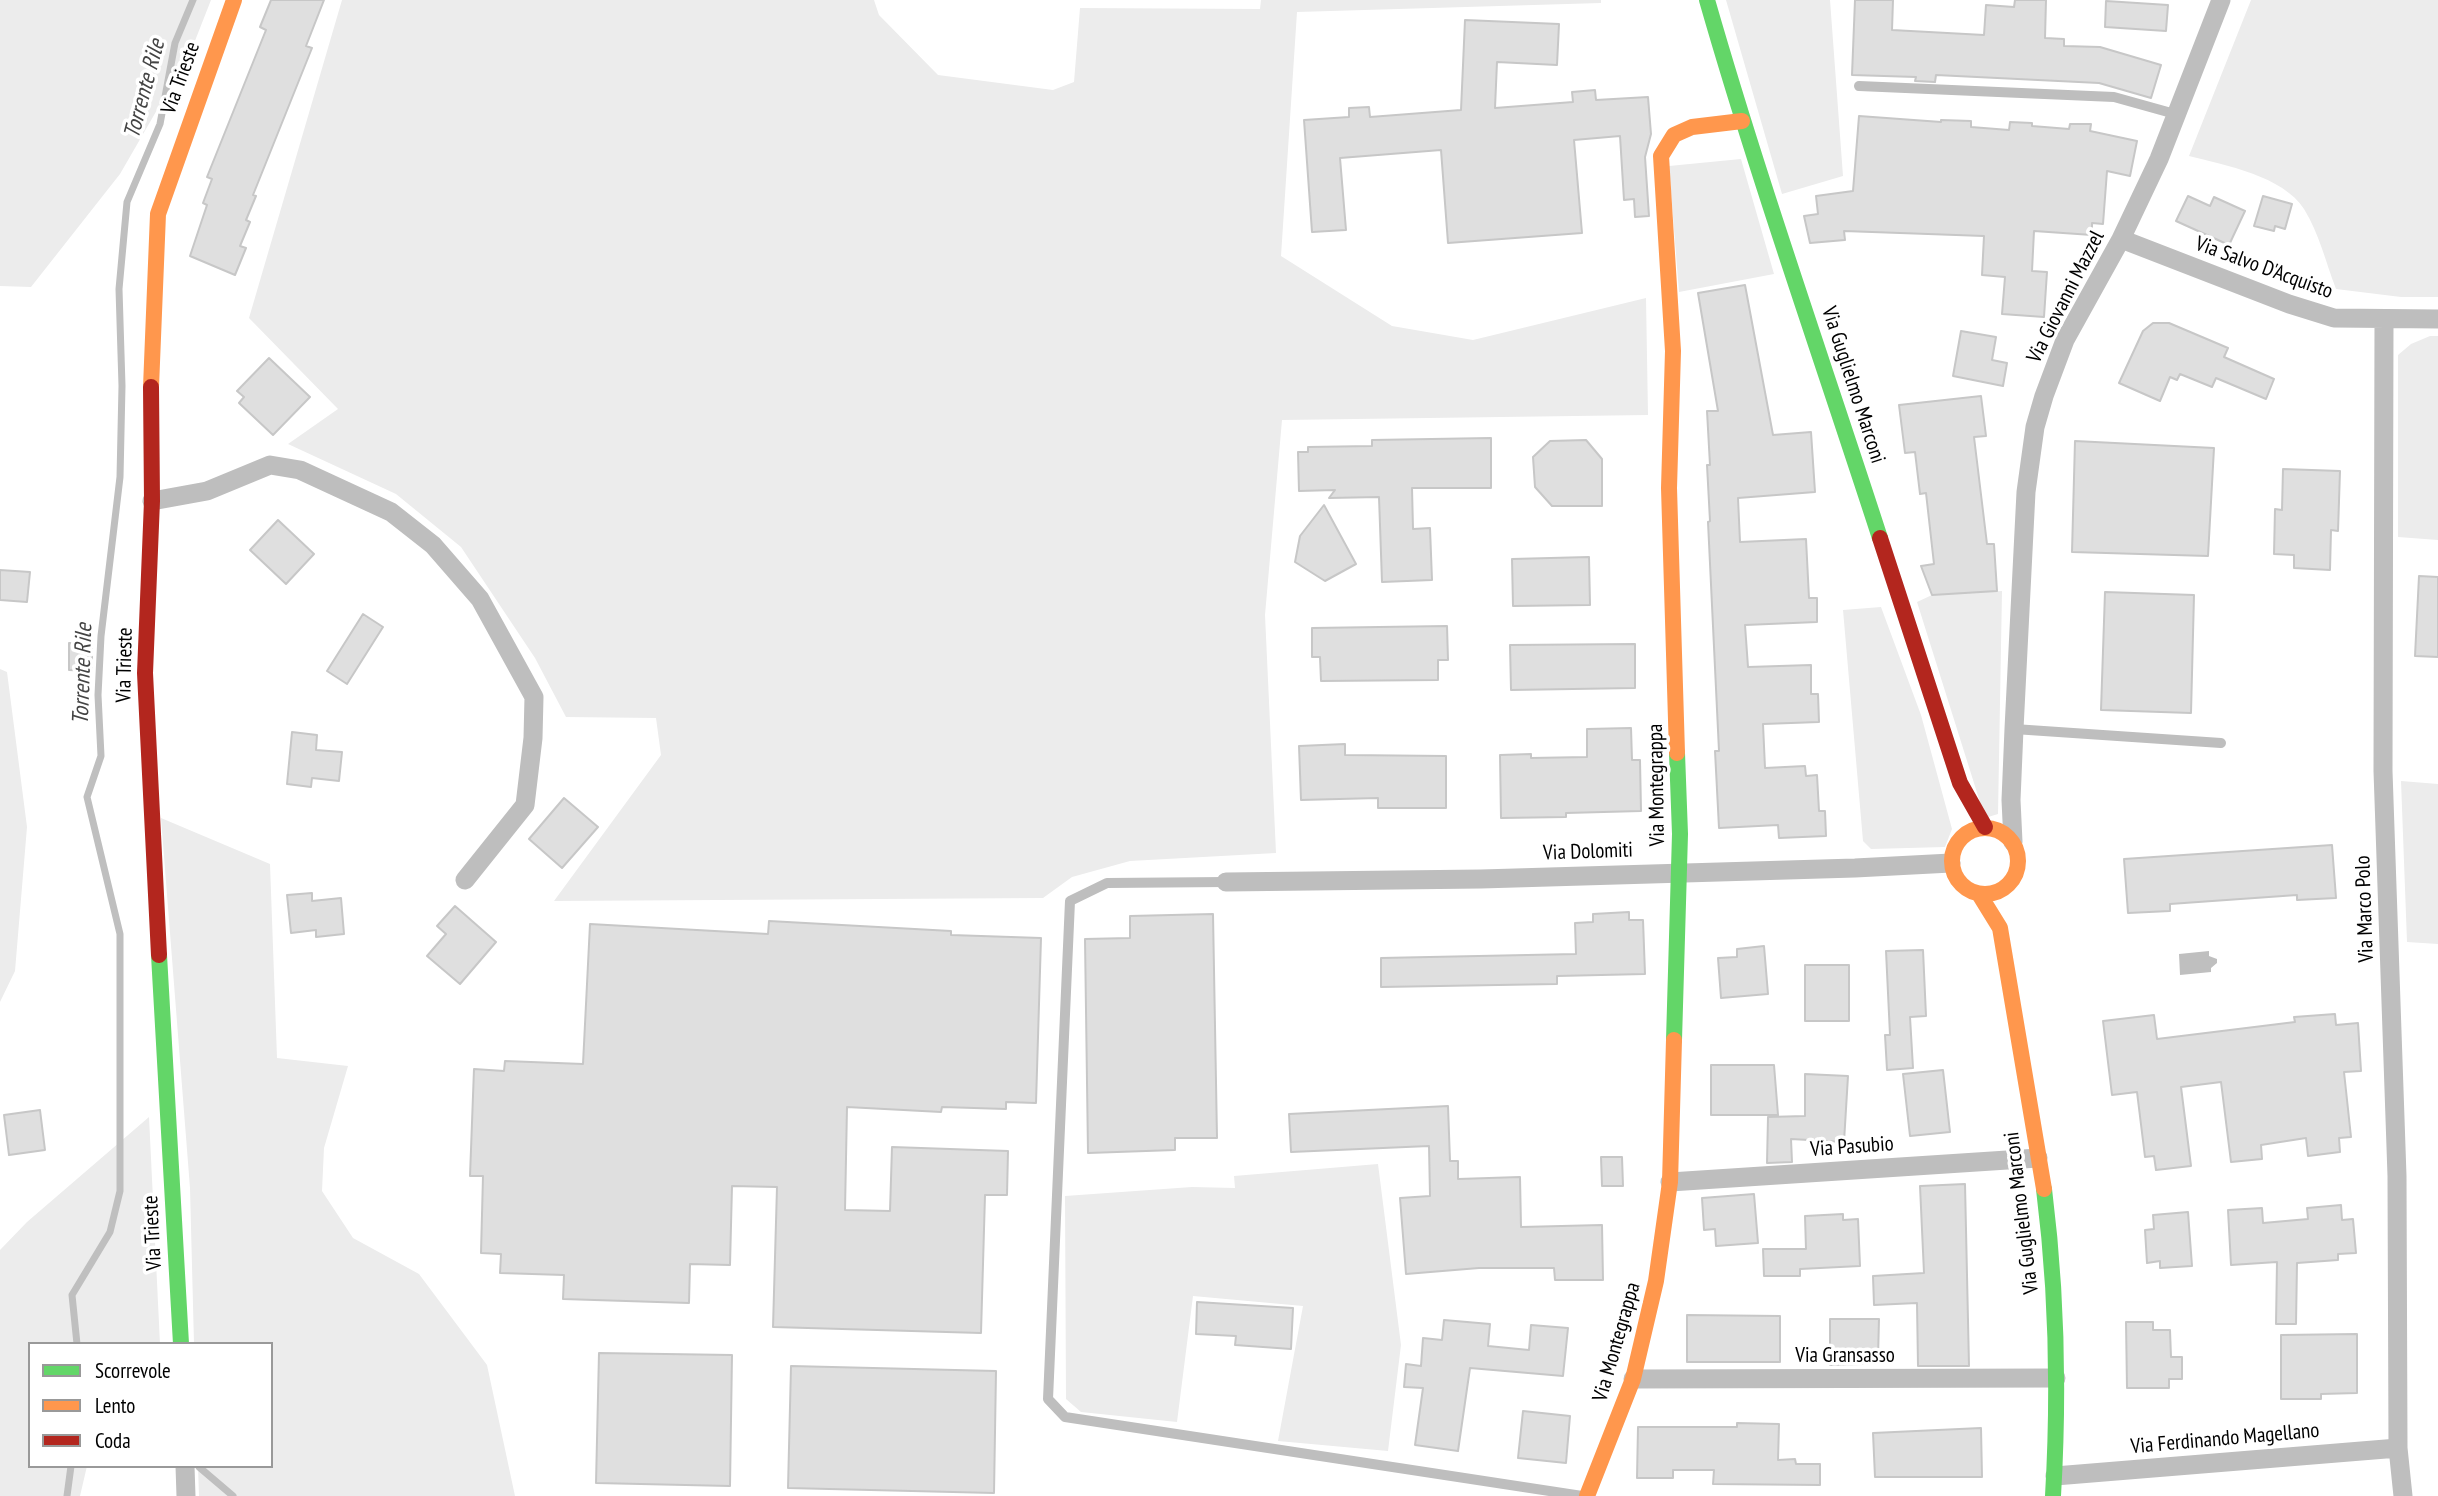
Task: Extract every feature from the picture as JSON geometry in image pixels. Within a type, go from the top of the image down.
[{"type":"street","name":"Via Trieste","points":[[181,1342],[145,673],[152,500],[150,375],[158,214],[234,0]]},
{"type":"street","name":"Via Guglielmo Marconi","points":[[1707,0],[1742,121],[1805,303],[1959,783],[1961,806],[1957,842]]},
{"type":"street","name":"Via Giovanni Mazzel","points":[[2013,842],[2011,800],[2026,492],[2035,427],[2043,396],[2065,340],[2121,239],[2159,159],[2221,0]]},
{"type":"street","name":"Via Montegrappa","points":[[1585,1496],[1633,1379],[1657,1281],[1670,1182],[1680,872],[1669,488],[1673,351],[1661,156],[1674,135],[1692,127],[1742,121]]},
{"type":"street","name":"Via Salvo D'Acquisto","points":[[2121,239],[2334,318],[2438,319]]},
{"type":"street","name":"Via Marco Polo","points":[[2384,320],[2383,771],[2397,1176],[2398,1448],[2403,1496]]},
{"type":"street","points":[[152,500],[207,491],[270,465],[300,470],[391,512],[433,545],[480,598],[534,697],[533,738],[525,805],[465,880]]},
{"type":"street","name":"Via Guglielmo Marconi","points":[[1959,783],[1989,828]]},
{"type":"street","points":[[1989,828],[2006,813],[2011,800]]},
{"type":"street","points":[[1975,828],[1989,828],[2006,834],[2013,842],[2019,863],[2016,874],[2007,886],[1991,894],[1979,894],[1969,891],[1954,874],[1952,852],[1957,842],[1975,828]]},
{"type":"street","name":"Via Dolomiti","points":[[1226,882],[1481,879],[1951,863]]},
{"type":"street","name":"Via Guglielmo Marconi","points":[[2007,886],[2000,928],[2044,1189],[2054,1293],[2056,1378],[2053,1496]]},
{"type":"street","name":"Via Guglielmo Marconi","points":[[1979,894],[2000,928]]},
{"type":"street","name":"Via Pasubio","points":[[1670,1182],[2038,1158]]},
{"type":"street","name":"Via Gransasso","points":[[1633,1379],[2056,1378]]},
{"type":"street","name":"Via Ferdinando Magellano","points":[[2055,1476],[2398,1448]]},
{"type":"street","points":[[186,1468],[186,1496]]},
{"type":"lane","points":[[1859,86],[2114,97],[2175,114]]},
{"type":"lane","points":[[2014,729],[2221,743]]},
{"type":"lane","points":[[1226,882],[1107,883],[1070,901],[1048,1399],[1065,1417],[1585,1496]]},
{"type":"shaded area","points":[[0,0],[211,0],[191,51],[120,174],[31,287],[0,286]]},
{"type":"shaded area","points":[[342,0],[874,0],[879,15],[938,75],[1053,90],[1074,82],[1080,8],[1260,9],[1261,0],[1601,0],[1601,3],[1297,12],[1281,256],[1392,326],[1473,340],[1646,298],[1648,415],[1282,420],[1265,615],[1276,853],[1130,861],[1072,877],[1043,898],[554,901],[661,755],[656,718],[566,717],[535,658],[461,547],[396,494],[288,444],[338,409],[249,318]]},
{"type":"shaded area","points":[[1726,0],[1830,0],[1843,176],[1782,194]]},
{"type":"shaded area","points":[[2251,0],[2438,0],[2438,297],[2401,297],[2336,289],[2314,228],[2295,198],[2268,180],[2189,156]]},
{"type":"shaded area","points":[[1741,159],[1774,274],[1679,292],[1669,166]]},
{"type":"shaded area","points":[[2430,336],[2438,336],[2438,540],[2398,537],[2398,355],[2411,344]]},
{"type":"shaded area","points":[[2002,591],[1998,814],[1985,818],[1917,602],[1932,595]]},
{"type":"shaded area","points":[[1881,607],[1921,715],[1952,829],[1945,847],[1871,849],[1863,841],[1843,610]]},
{"type":"shaded area","points":[[0,669],[7,672],[27,827],[15,971],[0,1002]]},
{"type":"shaded area","points":[[2401,781],[2438,784],[2438,944],[2407,942]]},
{"type":"shaded area","points":[[161,818],[270,864],[277,1058],[348,1066],[324,1148],[322,1191],[353,1238],[419,1274],[487,1365],[515,1496],[199,1496],[198,1468],[273,1468],[273,1342],[194,1342],[190,1188]]},
{"type":"shaded area","points":[[2209,951],[2209,956],[2217,959],[2211,972],[2180,975],[2179,954]]},
{"type":"shaded area","points":[[149,1117],[160,1342],[28,1342],[28,1468],[87,1468],[80,1496],[0,1496],[0,1250],[27,1222]]},
{"type":"shaded area","points":[[1378,1164],[1401,1345],[1388,1451],[1278,1441],[1303,1306],[1193,1296],[1177,1422],[1081,1412],[1066,1399],[1065,1196],[1192,1187],[1235,1188],[1234,1176]]},
{"type":"building","points":[[271,0],[324,0],[306,46],[312,48],[253,195],[256,196],[246,220],[250,222],[240,246],[246,248],[235,275],[190,256],[207,205],[203,203],[212,179],[207,177],[266,30],[260,27]]},
{"type":"building","points":[[1855,0],[1893,0],[1892,30],[1984,35],[1986,5],[2014,7],[2015,0],[2046,0],[2045,38],[2064,39],[2064,46],[2100,47],[2161,65],[2151,98],[2099,83],[1936,75],[1935,82],[1915,81],[1916,77],[1852,75]]},
{"type":"building","points":[[2106,1],[2168,5],[2166,31],[2105,27]]},
{"type":"building","points":[[1465,20],[1559,24],[1557,65],[1497,62],[1495,108],[1573,102],[1572,92],[1595,90],[1596,100],[1648,97],[1651,134],[1645,157],[1649,216],[1635,217],[1634,199],[1624,200],[1620,136],[1574,140],[1582,233],[1448,243],[1441,150],[1340,158],[1346,230],[1312,232],[1304,120],[1349,117],[1349,108],[1369,107],[1370,117],[1461,110]]},
{"type":"building","points":[[1859,116],[1941,122],[1971,121],[1971,127],[2009,130],[2010,122],[2069,129],[2070,124],[2091,124],[2090,131],[2137,141],[2130,176],[2107,171],[2103,224],[2092,223],[2092,235],[2034,231],[2032,271],[2047,272],[2044,317],[2002,314],[2005,277],[1982,275],[1984,236],[1844,231],[1845,240],[1810,243],[1804,216],[1818,214],[1816,196],[1853,191]]},
{"type":"building","points":[[2188,196],[2210,206],[2214,197],[2245,211],[2229,245],[2176,221]]},
{"type":"building","points":[[2263,196],[2292,204],[2285,229],[2275,226],[2274,231],[2254,226]]},
{"type":"building","points":[[1745,285],[1773,435],[1811,432],[1815,492],[1738,498],[1740,542],[1806,539],[1809,598],[1817,598],[1817,622],[1745,625],[1748,667],[1811,665],[1811,694],[1818,694],[1819,722],[1763,724],[1765,768],[1805,766],[1806,776],[1817,775],[1819,811],[1825,811],[1826,836],[1779,838],[1778,825],[1719,828],[1715,751],[1719,751],[1707,465],[1710,465],[1707,411],[1718,411],[1698,293]]},
{"type":"building","points":[[2153,323],[2169,323],[2228,348],[2224,357],[2274,379],[2266,399],[2216,378],[2212,387],[2180,374],[2177,380],[2170,377],[2160,401],[2119,383],[2143,331]]},
{"type":"building","points":[[1961,331],[1996,337],[1992,360],[2007,363],[2003,386],[1953,376]]},
{"type":"building","points":[[269,358],[310,397],[273,435],[239,403],[244,397],[237,391]]},
{"type":"building","points":[[1981,396],[1986,436],[1974,437],[1987,544],[1994,544],[1997,591],[1932,595],[1921,566],[1934,564],[1926,493],[1920,494],[1915,452],[1905,453],[1899,405]]},
{"type":"building","points":[[1491,438],[1491,488],[1412,488],[1413,529],[1430,528],[1432,580],[1382,582],[1379,497],[1329,498],[1335,490],[1299,491],[1298,452],[1308,452],[1308,447],[1372,446],[1372,440]]},
{"type":"building","points":[[1586,440],[1602,459],[1602,506],[1552,506],[1535,487],[1533,457],[1550,441]]},
{"type":"building","points":[[2075,441],[2214,448],[2208,556],[2072,552]]},
{"type":"building","points":[[2283,469],[2340,471],[2338,531],[2331,530],[2330,570],[2294,568],[2294,555],[2274,554],[2275,509],[2282,510]]},
{"type":"building","points":[[1324,505],[1356,564],[1325,581],[1295,562],[1300,536]]},
{"type":"building","points":[[278,520],[314,554],[286,584],[250,550]]},
{"type":"building","points":[[1589,557],[1590,605],[1513,606],[1512,559]]},
{"type":"building","points":[[0,570],[30,572],[27,602],[0,600]]},
{"type":"building","points":[[2419,576],[2438,577],[2438,657],[2415,656]]},
{"type":"building","points":[[2105,592],[2194,595],[2191,713],[2101,710]]},
{"type":"building","points":[[363,614],[383,627],[347,684],[327,671]]},
{"type":"building","points":[[1447,626],[1448,660],[1438,660],[1438,680],[1321,681],[1320,657],[1312,657],[1312,628]]},
{"type":"building","points":[[69,643],[92,644],[92,671],[69,670]]},
{"type":"building","points":[[1635,644],[1635,688],[1511,690],[1510,645]]},
{"type":"building","points":[[1631,728],[1632,760],[1640,760],[1641,811],[1566,813],[1566,817],[1501,818],[1500,755],[1531,754],[1531,758],[1587,757],[1587,729]]},
{"type":"building","points":[[292,732],[317,735],[316,750],[342,752],[339,781],[312,778],[311,787],[287,784]]},
{"type":"building","points":[[1345,744],[1345,755],[1446,756],[1446,808],[1378,808],[1378,798],[1301,800],[1299,746]]},
{"type":"building","points":[[564,798],[598,827],[562,868],[529,839]]},
{"type":"building","points":[[2332,845],[2336,898],[2297,900],[2297,895],[2170,904],[2170,911],[2128,913],[2124,859]]},
{"type":"building","points":[[312,893],[312,901],[341,898],[344,934],[316,937],[316,930],[291,933],[287,895]]},
{"type":"building","points":[[455,906],[496,942],[460,984],[427,956],[446,934],[437,926]]},
{"type":"building","points":[[1629,912],[1629,920],[1643,920],[1645,974],[1557,976],[1557,984],[1381,987],[1381,958],[1576,954],[1575,923],[1593,922],[1593,914]]},
{"type":"building","points":[[1213,914],[1217,1138],[1175,1138],[1175,1150],[1088,1153],[1085,939],[1130,938],[1130,916]]},
{"type":"building","points":[[769,921],[951,931],[951,935],[1041,938],[1036,1103],[1006,1102],[1006,1109],[942,1107],[941,1112],[847,1107],[845,1210],[890,1211],[892,1147],[1008,1151],[1007,1195],[985,1195],[981,1333],[773,1327],[777,1187],[732,1186],[730,1265],[690,1264],[689,1303],[563,1299],[564,1275],[500,1273],[501,1254],[481,1253],[483,1176],[470,1176],[474,1069],[504,1071],[505,1061],[583,1064],[590,924],[768,934]]},
{"type":"building","points":[[1764,946],[1768,994],[1721,998],[1718,958],[1737,957],[1737,949]]},
{"type":"building","points":[[1923,950],[1926,1016],[1910,1017],[1913,1068],[1887,1070],[1885,1035],[1890,1035],[1886,951]]},
{"type":"building","points":[[1805,965],[1849,965],[1849,1021],[1805,1021]]},
{"type":"building","points":[[2335,1014],[2336,1025],[2358,1023],[2361,1071],[2344,1072],[2351,1137],[2339,1138],[2340,1152],[2308,1156],[2306,1138],[2261,1145],[2262,1159],[2231,1162],[2221,1082],[2181,1087],[2191,1166],[2156,1170],[2154,1156],[2145,1157],[2137,1092],[2112,1095],[2103,1021],[2154,1015],[2157,1039],[2295,1022],[2294,1017]]},
{"type":"building","points":[[1711,1065],[1774,1065],[1778,1115],[1711,1115]]},
{"type":"building","points":[[1943,1070],[1950,1132],[1910,1136],[1903,1074]]},
{"type":"building","points":[[1805,1074],[1848,1076],[1844,1142],[1791,1139],[1792,1162],[1767,1163],[1768,1117],[1805,1116]]},
{"type":"building","points":[[1448,1106],[1450,1161],[1458,1161],[1458,1179],[1520,1177],[1521,1227],[1602,1225],[1603,1280],[1555,1280],[1554,1268],[1479,1268],[1406,1274],[1400,1198],[1430,1196],[1429,1146],[1291,1152],[1289,1114]]},
{"type":"building","points":[[40,1110],[45,1150],[9,1155],[4,1115]]},
{"type":"building","points":[[1601,1157],[1622,1157],[1623,1186],[1602,1186]]},
{"type":"building","points":[[1965,1184],[1969,1366],[1918,1366],[1917,1303],[1874,1305],[1873,1276],[1924,1273],[1920,1186]]},
{"type":"building","points":[[1754,1194],[1758,1243],[1716,1246],[1715,1229],[1704,1230],[1702,1198]]},
{"type":"building","points":[[2341,1205],[2342,1220],[2353,1219],[2356,1253],[2338,1254],[2338,1260],[2297,1263],[2296,1324],[2276,1324],[2277,1262],[2231,1265],[2228,1210],[2262,1208],[2263,1223],[2308,1219],[2307,1208]]},
{"type":"building","points":[[2188,1212],[2192,1266],[2160,1268],[2160,1261],[2147,1263],[2145,1230],[2154,1229],[2153,1215]]},
{"type":"building","points":[[1843,1214],[1843,1220],[1858,1219],[1860,1266],[1800,1269],[1800,1276],[1764,1276],[1763,1249],[1806,1249],[1805,1216]]},
{"type":"building","points":[[1197,1302],[1293,1308],[1291,1349],[1235,1345],[1236,1336],[1196,1334]]},
{"type":"building","points":[[1687,1315],[1780,1316],[1780,1362],[1687,1362]]},
{"type":"building","points":[[1830,1319],[1879,1319],[1878,1358],[1863,1357],[1863,1364],[1830,1365]]},
{"type":"building","points":[[1444,1320],[1490,1324],[1488,1346],[1529,1350],[1531,1325],[1568,1328],[1563,1376],[1470,1368],[1458,1451],[1415,1445],[1423,1388],[1404,1387],[1406,1364],[1421,1366],[1423,1338],[1442,1340]]},
{"type":"building","points":[[2126,1322],[2153,1322],[2153,1330],[2170,1330],[2171,1357],[2182,1357],[2182,1379],[2169,1379],[2169,1388],[2127,1388]]},
{"type":"building","points":[[2357,1334],[2357,1393],[2321,1394],[2321,1399],[2281,1399],[2281,1335]]},
{"type":"building","points":[[599,1353],[732,1355],[730,1486],[596,1483]]},
{"type":"building","points":[[791,1366],[996,1371],[994,1493],[788,1488]]},
{"type":"building","points":[[1523,1411],[1570,1416],[1566,1463],[1518,1458]]},
{"type":"building","points":[[1737,1423],[1779,1424],[1778,1460],[1795,1459],[1796,1464],[1820,1464],[1820,1485],[1713,1484],[1714,1470],[1673,1470],[1673,1478],[1637,1478],[1638,1427],[1737,1427]]},
{"type":"building","points":[[1981,1428],[1982,1477],[1875,1477],[1873,1433]]},
{"type":"waterway","name":"Torrente Rile","points":[[77,1342],[72,1295],[110,1232],[120,1191],[120,934],[87,797],[101,756],[98,695],[101,636],[120,477],[122,386],[119,289],[127,202],[160,124],[175,43],[193,0]]},
{"type":"waterway","name":"Torrente Rile","points":[[67,1496],[71,1468]]},
{"type":"waterway","points":[[200,1468],[233,1496]]},
{"type":"traffic: fast","points":[[1707,0],[1769,203],[1880,538]]},
{"type":"traffic: fast","points":[[1674,1040],[1680,834],[1677,753]]},
{"type":"traffic: fast","points":[[159,955],[181,1342]]},
{"type":"traffic: fast","points":[[2044,1189],[2056,1343],[2053,1496]]},
{"type":"traffic: slow","points":[[151,387],[158,214],[234,0]]},
{"type":"traffic: slow","points":[[1677,753],[1669,488],[1673,351],[1661,156],[1674,135],[1692,127],[1742,121]]},
{"type":"traffic: slow","points":[[1978,828],[1992,828],[2004,833],[2013,842],[2018,861],[2016,874],[2009,885],[1992,894],[1978,894],[1966,889],[1957,880],[1952,868],[1952,854],[1957,842],[1966,833],[1978,828]]},
{"type":"traffic: slow","points":[[1979,894],[2000,928],[2044,1189]]},
{"type":"traffic: slow","points":[[1587,1496],[1633,1379],[1656,1281],[1670,1182],[1674,1040]]},
{"type":"traffic: jam","points":[[151,387],[152,501],[145,673],[159,955]]},
{"type":"traffic: jam","points":[[1880,538],[1960,783],[1985,827]]}]
